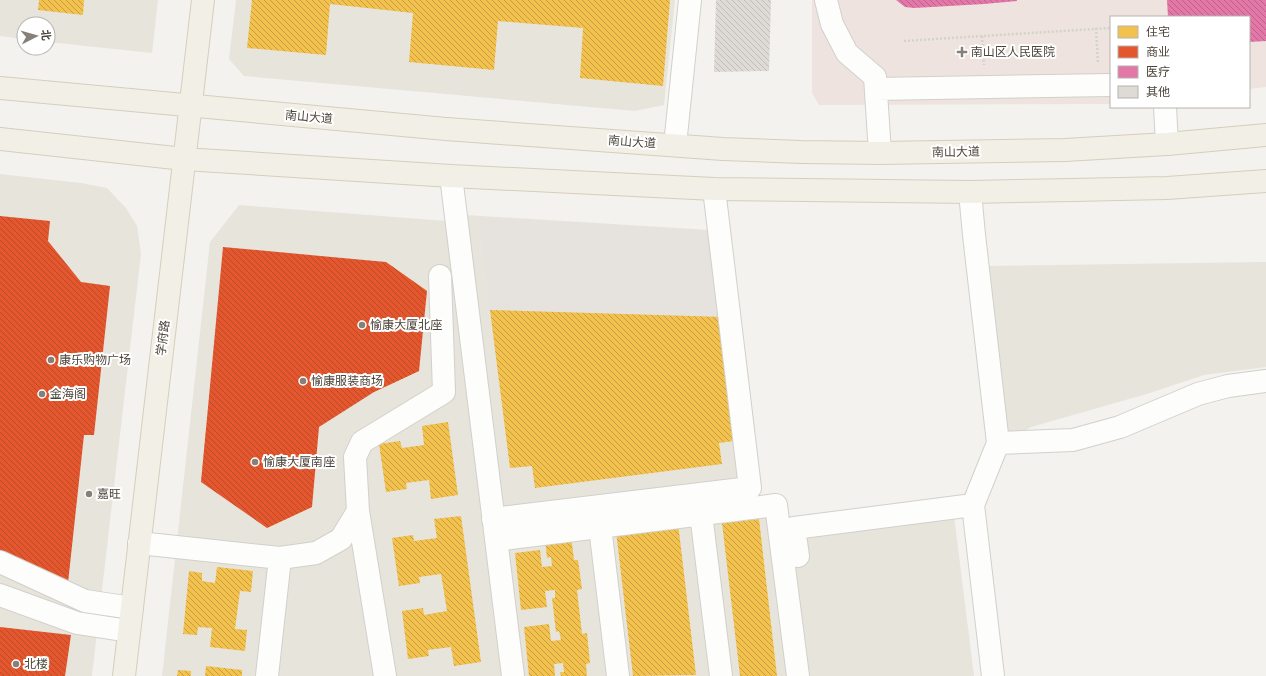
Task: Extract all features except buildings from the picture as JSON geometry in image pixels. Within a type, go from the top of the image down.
[{"type":"main road","name":"学府路","points":[[124,676],[203,0]]},
{"type":"main road","name":"南山大道","points":[[0,88],[446,129],[723,149],[880,153],[1065,150],[1167,144],[1266,135]]},
{"type":"main road","points":[[0,139],[184,159],[451,176],[714,189],[970,192],[1167,188],[1266,181]]},
{"type":"street","points":[[675,145],[690,0]]},
{"type":"street","points":[[826,0],[832,24],[839,39],[848,53],[875,77],[880,153]]},
{"type":"street","points":[[876,89],[1105,85]]},
{"type":"street","points":[[1165,108],[1167,144]]},
{"type":"street","points":[[451,176],[513,676]]},
{"type":"street","points":[[493,518],[750,488],[714,189]]},
{"type":"street","points":[[970,192],[998,443],[973,505],[993,676]]},
{"type":"street","points":[[385,676],[358,511],[355,457],[362,442],[444,392],[440,276]]},
{"type":"street","points":[[998,443],[1073,440],[1120,427],[1198,394],[1228,386],[1266,381]]},
{"type":"street","points":[[496,540],[776,505],[798,676]]},
{"type":"street","points":[[813,676],[794,528],[973,505]]},
{"type":"street","points":[[139,543],[280,558],[316,553],[341,538],[358,511]]},
{"type":"street","points":[[701,514],[721,676]]},
{"type":"street","points":[[600,527],[618,676]]},
{"type":"street","points":[[267,676],[280,558]]},
{"type":"street","points":[[0,562],[85,601],[132,608]]},
{"type":"street","points":[[0,595],[77,623],[129,631]]},
{"type":"path","points":[[1096,28],[1105,85]]},
{"type":"path","points":[[904,41],[1110,28]]},
{"type":"path","points":[[982,36],[985,87]]},
{"type":"shaded area","points":[[0,0],[158,0],[152,53],[56,43],[56,16],[16,16],[16,38],[0,36]]},
{"type":"shaded area","points":[[236,0],[675,0],[664,105],[635,111],[244,76],[229,59]]},
{"type":"shaded area","name":"南山区人民医院","points":[[812,0],[1266,0],[1266,87],[1250,89],[1250,16],[1110,16],[1110,104],[819,105],[812,93]]},
{"type":"shaded area","points":[[0,174],[81,183],[107,188],[126,208],[137,226],[141,254],[92,676],[0,676]]},
{"type":"shaded area","points":[[239,205],[447,221],[466,215],[726,231],[758,501],[787,518],[952,499],[974,676],[162,676],[210,242]]},
{"type":"shaded area","points":[[478,217],[716,231],[725,317],[490,310]]},
{"type":"shaded area","points":[[1266,262],[1266,367],[1204,375],[1150,393],[1031,427],[1009,440],[989,266]]},
{"type":"place","name":"南山区人民医院","points":[[962,52]]},
{"type":"place","name":"愉康大厦北座","points":[[362,325]]},
{"type":"place","name":"康乐购物广场","points":[[51,360]]},
{"type":"place","name":"愉康服装商场","points":[[303,381]]},
{"type":"place","name":"金海阁","points":[[42,394]]},
{"type":"place","name":"愉康大厦南座","points":[[255,462]]},
{"type":"place","name":"嘉旺","points":[[89,494]]},
{"type":"place","name":"北楼","points":[[16,664]]}]
